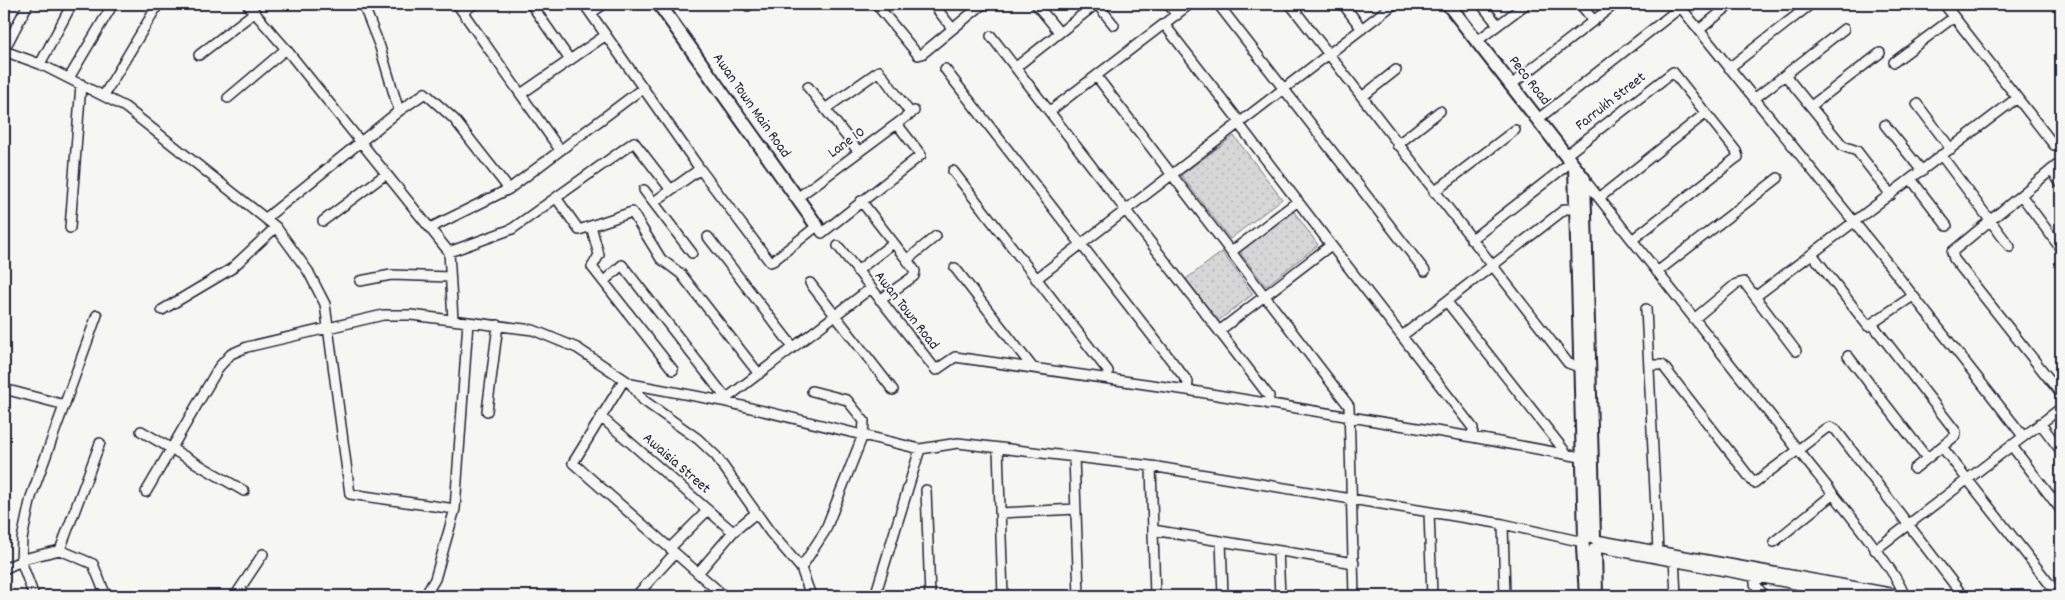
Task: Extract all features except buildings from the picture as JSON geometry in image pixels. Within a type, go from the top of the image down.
[{"type":"street","points":[[28,4],[4,50],[40,64],[125,107],[266,218],[276,227],[308,271],[324,304],[350,494],[455,509]]},
{"type":"street","points":[[40,64],[72,4]]},
{"type":"street","points":[[69,78],[113,4]]},
{"type":"street","points":[[247,4],[286,49],[449,252],[453,320]]},
{"type":"street","points":[[363,4],[380,47],[400,111]]},
{"type":"street","points":[[457,4],[560,150]]},
{"type":"street","points":[[463,12],[474,4]]},
{"type":"street","points":[[531,4],[570,60]]},
{"type":"street","points":[[584,4],[700,169],[770,262],[817,226],[822,233],[921,155],[897,124]]},
{"type":"street","points":[[591,13],[604,4]]},
{"type":"street","name":"Awan Town Main Road","points":[[659,4],[817,226]]},
{"type":"street","points":[[876,4],[918,55],[922,54],[983,4]]},
{"type":"street","points":[[933,4],[952,28]]},
{"type":"street","points":[[1036,4],[1059,32]]},
{"type":"street","points":[[1016,67],[1097,4],[1114,25]]},
{"type":"street","points":[[1168,4],[1177,15]]},
{"type":"street","points":[[1050,111],[1097,77],[1190,4]]},
{"type":"street","points":[[1218,4],[1425,271]]},
{"type":"street","points":[[1290,4],[1397,145],[1568,363],[1584,369]]},
{"type":"street","points":[[1343,4],[1362,29]]},
{"type":"street","points":[[1036,279],[1394,4]]},
{"type":"street","name":"Peco Road","points":[[1448,4],[1584,179]]},
{"type":"street","points":[[1481,4],[1498,25]]},
{"type":"street","points":[[1477,41],[1524,4]]},
{"type":"street","points":[[1580,4],[1594,20]]},
{"type":"street","points":[[1511,85],[1615,4]]},
{"type":"street","points":[[1699,30],[1731,4]]},
{"type":"street","points":[[1729,68],[1811,4]]},
{"type":"street","points":[[1944,4],[2054,145]]},
{"type":"street","points":[[1538,120],[1679,5],[2023,436]]},
{"type":"street","points":[[104,95],[156,8]]},
{"type":"street","points":[[199,55],[255,12]]},
{"type":"street","points":[[1894,62],[1954,17]]},
{"type":"street","points":[[1164,24],[1331,245],[1473,428],[1472,437]]},
{"type":"street","points":[[1754,99],[1844,29]]},
{"type":"street","points":[[521,94],[606,35]]},
{"type":"street","points":[[991,36],[1269,396],[1268,404]]},
{"type":"street","points":[[228,98],[286,49]]},
{"type":"street","points":[[1811,106],[1880,53]]},
{"type":"street","points":[[945,69],[1188,382],[1187,390]]},
{"type":"street","points":[[1362,97],[1396,70]]},
{"type":"street","name":"Lane 10","points":[[797,198],[912,113],[879,71],[826,109]]},
{"type":"street","name":"Farrukh Street","points":[[1471,240],[1571,162],[1673,72],[1706,113]]},
{"type":"street","points":[[1785,75],[1843,146],[1857,151],[1891,195]]},
{"type":"street","points":[[1097,77],[1346,401],[1350,417],[1354,596]]},
{"type":"street","points":[[70,228],[80,84]]},
{"type":"street","points":[[808,87],[858,152]]},
{"type":"street","points":[[430,228],[510,189],[643,88]]},
{"type":"street","points":[[266,218],[422,94],[428,94],[454,119],[510,189]]},
{"type":"street","points":[[1755,295],[1759,294],[1854,223],[2017,98]]},
{"type":"street","points":[[1917,104],[1951,148]]},
{"type":"street","points":[[1397,145],[1440,111]]},
{"type":"street","points":[[1599,198],[1706,113],[1736,151],[1738,157],[1632,240]]},
{"type":"street","points":[[1885,125],[1922,171]]},
{"type":"street","points":[[1434,192],[1515,130]]},
{"type":"street","points":[[449,252],[512,229],[556,200],[634,142],[671,190]]},
{"type":"street","points":[[1941,156],[2010,247]]},
{"type":"street","points":[[1571,162],[1580,208]]},
{"type":"street","points":[[2061,162],[1952,252],[1954,259],[2061,394]]},
{"type":"street","points":[[654,202],[700,169]]},
{"type":"street","points":[[2051,170],[2061,184]]},
{"type":"street","points":[[953,171],[1108,371],[1108,378]]},
{"type":"street","points":[[323,221],[386,174]]},
{"type":"street","points":[[1657,272],[1778,178]]},
{"type":"street","points":[[627,382],[724,400],[920,449],[958,443],[1151,466],[1503,524],[1590,543],[1755,573],[1905,596],[1902,586],[1875,550],[1584,179]]},
{"type":"street","points":[[1584,179],[1580,208],[1584,369],[1590,543],[1596,596]]},
{"type":"street","points":[[1911,179],[1947,226]]},
{"type":"street","points":[[644,190],[692,253]]},
{"type":"street","points":[[2021,195],[2061,249]]},
{"type":"street","points":[[556,200],[579,230],[632,212],[662,259],[682,274],[759,374]]},
{"type":"street","points":[[861,201],[915,271],[914,276],[880,300]]},
{"type":"street","points":[[1232,252],[1298,201]]},
{"type":"street","points":[[1402,336],[1565,209],[1580,208]]},
{"type":"street","points":[[591,226],[599,255],[592,267],[673,370]]},
{"type":"street","points":[[162,310],[231,269],[276,227]]},
{"type":"street","points":[[907,260],[936,236]]},
{"type":"street","points":[[708,237],[793,347]]},
{"type":"street","points":[[857,271],[894,243]]},
{"type":"street","points":[[1219,331],[1331,245]]},
{"type":"street","name":"Awan Town Road","points":[[838,246],[936,370],[955,357],[1033,368]]},
{"type":"street","points":[[1812,254],[1865,325],[1873,325],[1910,298]]},
{"type":"street","points":[[604,281],[622,265],[724,400]]},
{"type":"street","points":[[955,268],[1033,368],[1187,390],[1587,458]]},
{"type":"street","points":[[360,282],[391,275],[450,277]]},
{"type":"street","points":[[1694,319],[1741,281],[1755,295],[1796,351]]},
{"type":"street","points":[[810,283],[893,390]]},
{"type":"street","points":[[724,400],[871,288]]},
{"type":"street","points":[[1447,302],[1567,454]]},
{"type":"street","points":[[1646,309],[1658,551]]},
{"type":"street","points":[[34,596],[21,560],[22,540],[31,497],[97,315]]},
{"type":"street","points":[[146,492],[218,366],[231,354],[247,347],[383,315],[411,315],[533,330],[576,348],[627,382],[643,400],[698,439],[716,456],[756,513],[801,568],[811,596]]},
{"type":"street","points":[[425,596],[435,579],[455,509],[468,322]]},
{"type":"street","points":[[487,411],[498,325]]},
{"type":"street","points":[[1873,325],[1956,432],[1955,436],[1914,468]]},
{"type":"street","points":[[1848,356],[1927,458]]},
{"type":"street","points":[[1650,365],[1662,365],[1664,367],[1754,483],[1825,429],[1830,427],[1836,430],[1963,596]]},
{"type":"street","points":[[627,382],[601,417],[573,463],[724,596]]},
{"type":"street","points":[[4,389],[65,405]]},
{"type":"street","points":[[801,568],[825,531],[863,435],[864,421],[847,400],[812,391]]},
{"type":"street","points":[[1875,550],[2061,408]]},
{"type":"street","name":"Awaisia Street","points":[[601,417],[733,532]]},
{"type":"street","points":[[2040,423],[2061,451]]},
{"type":"street","points":[[141,431],[244,491]]},
{"type":"street","points":[[60,550],[100,443]]},
{"type":"street","points":[[2011,445],[2061,510]]},
{"type":"street","points":[[1942,447],[2059,596]]},
{"type":"street","points":[[998,448],[1003,596]]},
{"type":"street","points":[[875,596],[920,449]]},
{"type":"street","points":[[1074,457],[1079,596]]},
{"type":"street","points":[[1151,466],[1155,596]]},
{"type":"street","points":[[926,490],[930,596]]},
{"type":"street","points":[[1774,542],[1832,495]]},
{"type":"street","points":[[1000,513],[1076,509]]},
{"type":"street","points":[[636,596],[672,550],[708,510]]},
{"type":"street","points":[[1429,512],[1432,596]]},
{"type":"street","points":[[698,573],[733,532],[756,513]]},
{"type":"street","points":[[1503,524],[1505,596]]},
{"type":"street","points":[[1153,530],[1354,562]]},
{"type":"street","points":[[1221,541],[1223,596]]},
{"type":"street","points":[[1590,543],[1658,551],[1674,558]]},
{"type":"street","points":[[1586,596],[1590,543]]},
{"type":"street","points":[[4,569],[21,560],[60,550],[93,564],[106,596]]},
{"type":"street","points":[[1278,551],[1280,596]]},
{"type":"street","points":[[235,596],[263,554]]},
{"type":"street","points":[[1674,558],[1676,596]]},
{"type":"street","points":[[1755,573],[1755,584],[1764,596]]},
{"type":"street","points":[[1755,573],[1859,596]]},
{"type":"shaded area","points":[[1234,136],[1282,199],[1230,239],[1181,175]]},
{"type":"shaded area","points":[[1292,209],[1318,245],[1266,286],[1238,250]]},
{"type":"shaded area","points":[[1222,252],[1253,294],[1218,321],[1186,279]]}]
